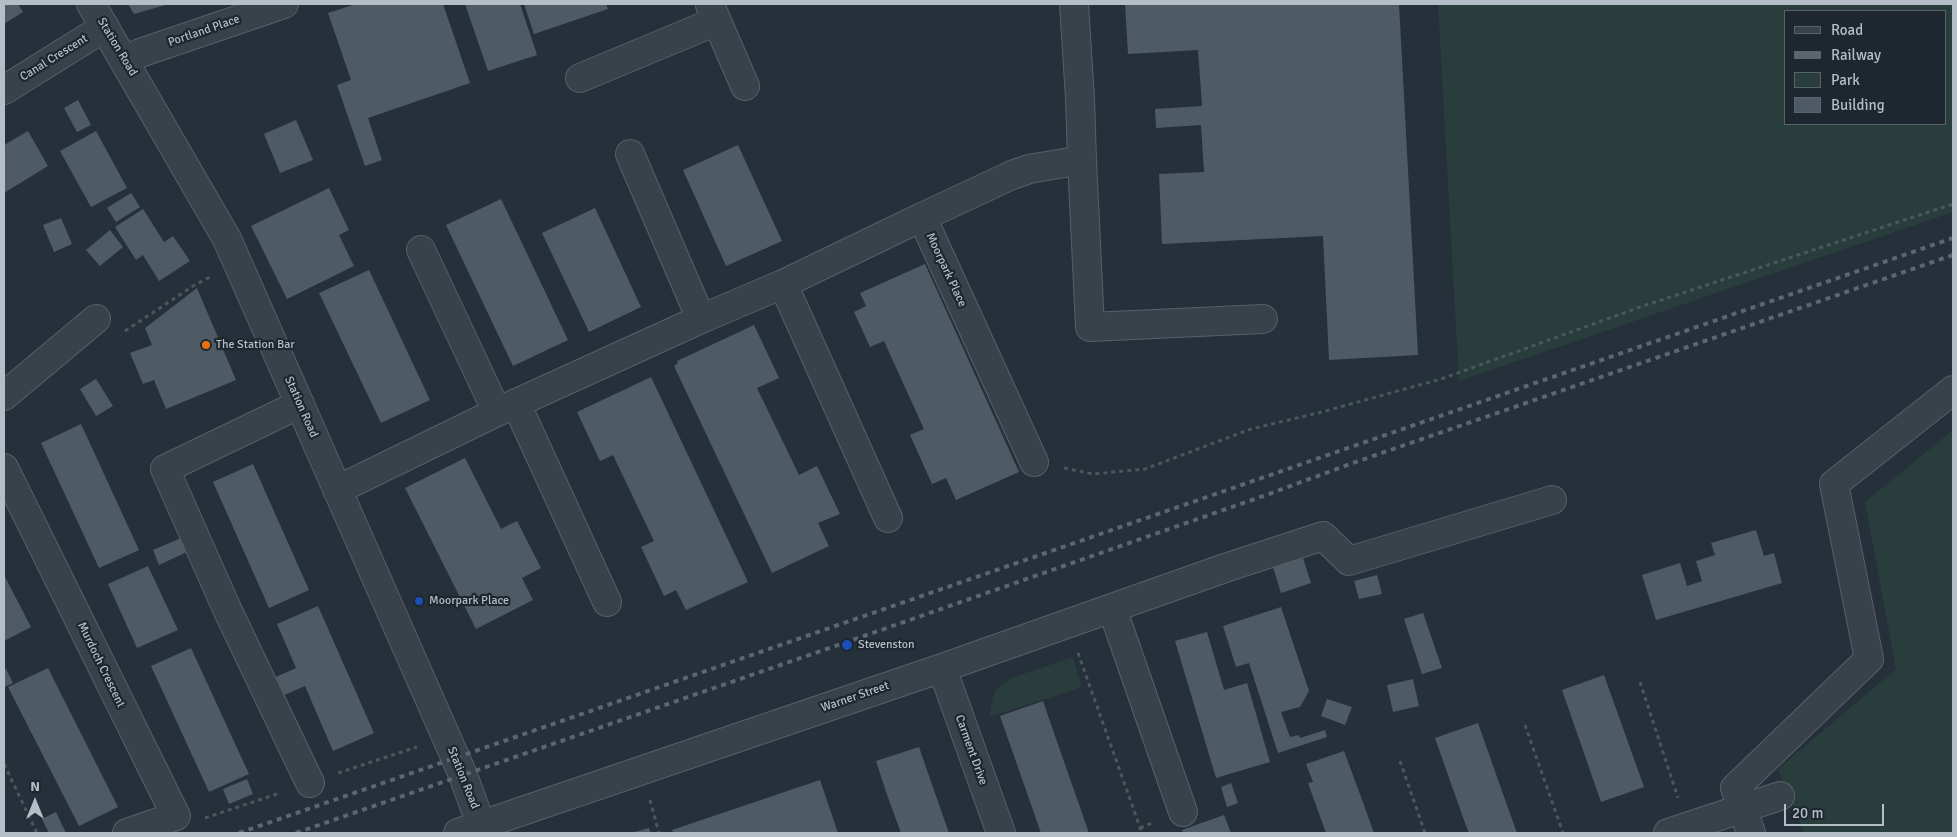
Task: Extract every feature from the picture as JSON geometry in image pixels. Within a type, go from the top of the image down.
[{"type":"street","name":"Station Road","points":[[91,4],[227,239],[463,775],[474,831]]},
{"type":"street","name":"Portland Place","points":[[125,60],[140,53],[284,4]]},
{"type":"street","points":[[1074,4],[1090,327],[1263,319]]},
{"type":"street","points":[[580,78],[713,12],[745,86]]},
{"type":"street","name":"Canal Crescent","points":[[4,90],[105,27]]},
{"type":"street","points":[[630,154],[701,319]]},
{"type":"street","points":[[922,217],[1012,174],[1029,169],[1082,160]]},
{"type":"street","name":"Moorpark Place","points":[[337,490],[507,408],[701,319],[783,284],[922,217],[1034,462]]},
{"type":"street","points":[[421,250],[507,408],[607,602]]},
{"type":"street","points":[[783,284],[888,518]]},
{"type":"street","points":[[4,396],[96,318]]},
{"type":"street","points":[[1751,833],[1735,788],[1869,659],[1834,484],[1953,390]]},
{"type":"street","points":[[300,404],[165,469],[227,609],[310,783]]},
{"type":"street","name":"Murdoch Crescent","points":[[4,468],[176,816],[127,833]]},
{"type":"street","name":"Warner Street","points":[[474,831],[1228,567],[1323,536],[1349,561],[1552,500]]},
{"type":"street","points":[[1112,608],[1183,812]]},
{"type":"street","name":"Carment Drive","points":[[942,668],[1001,833]]},
{"type":"street","points":[[1678,830],[1780,796]]},
{"type":"path","points":[[1034,462],[1093,474],[1145,469],[1251,429],[1322,412],[1441,379],[1643,306],[1953,204]]},
{"type":"path","points":[[1068,624],[1142,833]]},
{"type":"path","points":[[1640,682],[1678,830]]},
{"type":"path","points":[[1525,724],[1563,833]]},
{"type":"path","points":[[1400,760],[1425,833]]},
{"type":"path","points":[[4,764],[37,833]]},
{"type":"green space","points":[[1438,4],[1953,4],[1953,212],[1459,381]]},
{"type":"green space","points":[[1953,430],[1953,833],[1804,833],[1778,769],[1896,669],[1865,502]]},
{"type":"green space","points":[[1073,657],[1082,687],[989,717],[994,693],[1002,684],[1014,677]]},
{"type":"building","points":[[4,4],[18,4],[23,12],[4,24]]},
{"type":"building","points":[[128,4],[169,4],[134,14]]},
{"type":"building","points":[[356,4],[443,4],[470,83],[368,118],[382,160],[365,166],[337,85],[351,80],[328,13]]},
{"type":"building","points":[[465,4],[520,4],[537,55],[488,71]]},
{"type":"building","points":[[524,4],[606,4],[608,9],[534,34]]},
{"type":"building","points":[[1125,4],[1399,4],[1418,355],[1329,360],[1323,236],[1162,244],[1159,174],[1204,172],[1201,125],[1156,128],[1155,109],[1202,106],[1198,50],[1128,54]]},
{"type":"building","points":[[78,100],[91,125],[77,132],[64,108]]},
{"type":"building","points":[[296,120],[313,160],[280,173],[264,134]]},
{"type":"building","points":[[28,131],[48,166],[4,193],[4,145]]},
{"type":"building","points":[[96,131],[127,188],[91,207],[60,151]]},
{"type":"building","points":[[738,145],[782,241],[726,266],[683,170]]},
{"type":"building","points":[[329,188],[349,230],[339,235],[354,266],[287,299],[251,226]]},
{"type":"building","points":[[131,193],[140,207],[116,222],[107,208]]},
{"type":"building","points":[[501,199],[568,340],[513,366],[446,225]]},
{"type":"building","points":[[595,208],[641,307],[589,332],[542,233]]},
{"type":"building","points":[[143,209],[164,242],[173,236],[190,261],[159,281],[143,255],[136,260],[115,227]]},
{"type":"building","points":[[61,218],[72,244],[54,252],[43,225]]},
{"type":"building","points":[[110,230],[123,247],[100,266],[86,250]]},
{"type":"building","points":[[925,264],[1019,472],[956,500],[946,478],[932,484],[910,435],[924,429],[884,341],[870,347],[854,312],[866,306],[860,293]]},
{"type":"building","points":[[369,270],[430,400],[381,423],[319,293]]},
{"type":"building","points":[[197,288],[236,380],[166,409],[154,380],[143,384],[130,353],[152,345],[145,328]]},
{"type":"building","points":[[754,325],[779,378],[757,388],[799,475],[817,466],[840,514],[818,523],[829,546],[772,573],[674,366],[678,363],[677,361]]},
{"type":"building","points":[[651,377],[748,582],[686,610],[676,590],[664,596],[641,547],[654,541],[613,455],[600,461],[577,412]]},
{"type":"building","points":[[96,379],[113,406],[96,416],[80,389]]},
{"type":"building","points":[[81,424],[139,550],[99,568],[41,443]]},
{"type":"building","points":[[465,458],[501,529],[517,521],[541,568],[522,578],[533,600],[476,629],[405,488]]},
{"type":"building","points":[[253,464],[309,590],[269,608],[213,482]]},
{"type":"building","points":[[1756,530],[1764,556],[1774,553],[1782,583],[1656,620],[1642,575],[1680,563],[1687,586],[1702,581],[1696,561],[1715,555],[1711,543]]},
{"type":"building","points":[[181,538],[187,552],[159,565],[153,550]]},
{"type":"building","points":[[1303,558],[1311,583],[1281,593],[1273,567]]},
{"type":"building","points":[[148,566],[178,630],[137,648],[108,584]]},
{"type":"building","points":[[4,575],[31,627],[4,641]]},
{"type":"building","points":[[1377,575],[1382,594],[1359,599],[1354,581]]},
{"type":"building","points":[[318,606],[374,733],[333,751],[305,686],[284,695],[276,677],[296,668],[277,624]]},
{"type":"building","points":[[1281,607],[1309,691],[1300,707],[1281,712],[1290,737],[1299,735],[1300,738],[1325,730],[1327,737],[1278,753],[1249,663],[1236,667],[1223,626]]},
{"type":"building","points":[[1423,613],[1442,668],[1422,674],[1404,619]]},
{"type":"building","points":[[1207,632],[1224,690],[1247,683],[1270,762],[1216,778],[1175,641]]},
{"type":"building","points":[[191,648],[249,774],[209,792],[151,666]]},
{"type":"building","points":[[48,668],[118,807],[79,826],[8,687]]},
{"type":"building","points":[[6,669],[13,683],[4,687],[4,670]]},
{"type":"building","points":[[1604,675],[1644,787],[1601,802],[1562,690]]},
{"type":"building","points":[[1413,679],[1419,706],[1393,712],[1387,685]]},
{"type":"building","points":[[1327,699],[1352,707],[1345,725],[1321,716]]},
{"type":"building","points":[[1043,701],[1089,833],[1041,833],[1000,716]]},
{"type":"building","points":[[1478,723],[1517,833],[1469,833],[1465,823],[1435,738]]},
{"type":"building","points":[[919,747],[949,833],[901,833],[886,792],[876,761]]},
{"type":"building","points":[[1344,751],[1374,833],[1326,833],[1308,783],[1313,782],[1306,764]]},
{"type":"building","points":[[247,779],[253,794],[229,804],[223,789]]},
{"type":"building","points":[[820,780],[838,833],[673,833],[672,830]]},
{"type":"building","points":[[1231,783],[1238,803],[1227,807],[1221,787]]},
{"type":"building","points":[[56,812],[66,833],[49,833],[42,819]]},
{"type":"building","points":[[1224,815],[1231,833],[1183,833],[1182,830]]},
{"type":"building","points":[[649,828],[651,833],[631,833]]},
{"type":"railway","points":[[239,833],[1953,238]]},
{"type":"railway","points":[[296,833],[1953,255]]},
{"type":"place","name":"The Station Bar","points":[[206,345]]},
{"type":"place","name":"Moorpark Place","points":[[419,601]]},
{"type":"place","name":"Stevenston","points":[[847,645]]}]
